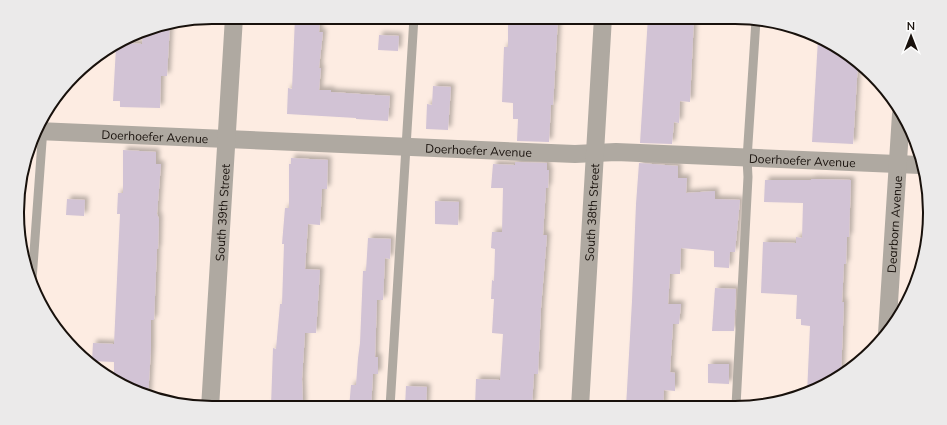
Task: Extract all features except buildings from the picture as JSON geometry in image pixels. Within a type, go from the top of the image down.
[{"type":"street","name":"South 39th Street","points":[[210,401],[234,24]]},
{"type":"street","name":"South 38th Street","points":[[580,401],[603,24]]},
{"type":"street","name":"Dearborn Avenue","points":[[888,322],[900,123]]},
{"type":"street","name":"Doerhoefer Avenue","points":[[44,126],[226,140],[575,154],[616,152],[917,166]]},
{"type":"lane","points":[[390,401],[414,24]]},
{"type":"lane","points":[[736,401],[748,177],[747,159],[756,25]]},
{"type":"lane","points":[[33,269],[41,134]]}]
